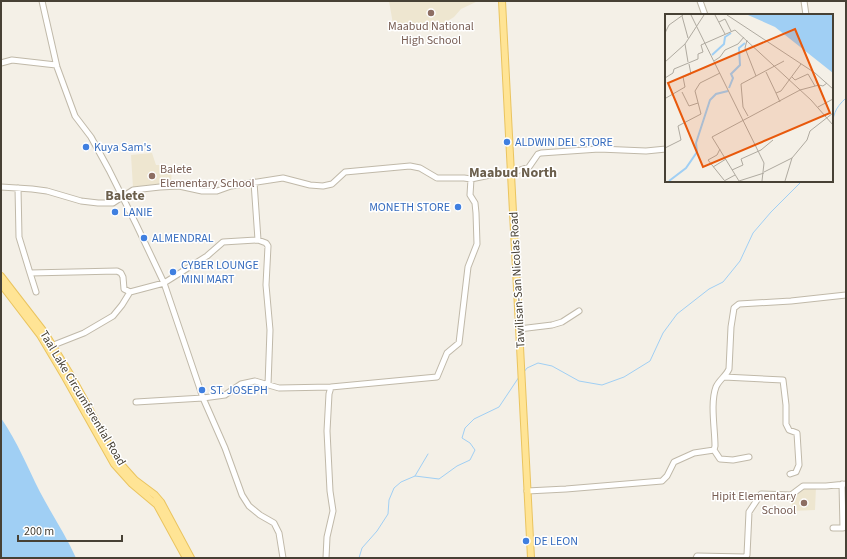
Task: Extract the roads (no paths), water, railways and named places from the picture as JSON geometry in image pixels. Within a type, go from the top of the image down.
[{"type":"main road","name":"Tawilisan-San Nicolas Road","points":[[502,1],[531,558]]},
{"type":"main road","name":"Taal Lake Circumferential Road","points":[[1,276],[8,289]]},
{"type":"main road","name":"Taal Lake Circumferential Road","points":[[1,284],[8,289],[37,321],[111,460],[132,484],[157,505],[186,558]]},
{"type":"main road","name":"Taal Lake Circumferential Road","points":[[50,346],[70,374],[115,457],[135,480],[162,502],[192,558]]},
{"type":"street","points":[[42,1],[56,65],[75,116],[91,137],[122,196],[164,284],[203,398],[225,448],[242,495],[249,506],[260,515],[274,522],[279,533],[283,558]]},
{"type":"street","points":[[700,1],[705,14]]},
{"type":"street","points":[[804,1],[806,14]]},
{"type":"street","points":[[1,63],[12,60],[56,65]]},
{"type":"street","points":[[1,187],[47,191],[81,201],[113,203],[133,190],[160,187],[179,186],[217,191],[231,186],[283,178],[324,186],[332,184],[345,172],[410,166],[420,168],[437,178],[471,179],[500,173],[511,173],[529,167],[538,154],[541,153],[599,149],[646,151],[665,149]]},
{"type":"street","points":[[136,402],[203,398],[225,395],[240,384],[255,381],[279,388],[331,387],[437,377],[447,354],[459,343],[468,267],[477,244],[475,203],[470,195],[471,179]]},
{"type":"street","points":[[254,182],[258,240]]},
{"type":"street","points":[[18,188],[20,237],[36,292]]},
{"type":"street","points":[[30,273],[117,271],[121,273],[123,277],[124,289],[130,292],[164,284],[207,256],[223,242],[258,240],[266,243],[268,246],[266,285],[270,330],[268,385]]},
{"type":"street","points":[[50,346],[84,333],[113,316],[130,292]]},
{"type":"street","points":[[748,457],[732,460],[720,458],[714,450],[714,392],[718,383],[729,369],[731,327],[734,308],[739,304],[791,301],[846,295]]},
{"type":"street","points":[[519,329],[552,325],[562,322],[579,311]]},
{"type":"street","points":[[724,377],[783,380],[786,405],[786,424],[789,430],[797,433],[799,466],[796,472],[790,474]]},
{"type":"street","points":[[326,558],[327,537],[333,511],[330,491],[327,431],[328,394],[331,387]]},
{"type":"street","points":[[527,491],[662,481],[667,476],[674,462],[694,453],[714,450]]},
{"type":"street","points":[[696,558],[698,556],[745,557],[747,555],[749,512],[761,494],[791,495],[803,486],[844,484],[843,528],[833,528]]},
{"type":"water","points":[[1,418],[7,427],[76,558],[1,558]]},
{"type":"waterway","points":[[833,121],[835,113],[846,98]]},
{"type":"waterway","points":[[524,372],[527,368],[538,363],[552,366],[579,381],[602,385],[624,377],[650,361],[663,333],[677,314],[709,289],[723,282],[740,261],[753,233],[771,212],[801,182]]},
{"type":"waterway","points":[[359,558],[362,548],[377,531],[388,514],[389,500],[394,488],[401,482],[415,476],[439,479],[457,466],[470,460],[475,450],[470,443],[462,438],[465,428],[474,419],[499,407],[519,377]]},
{"type":"waterway","points":[[415,476],[428,454]]},
{"type":"place","name":"Maabud National High School","points":[[431,13]]},
{"type":"place","name":"ALDWIN DEL STORE","points":[[507,142]]},
{"type":"place","name":"Kuya Sam's","points":[[86,147]]},
{"type":"place","name":"Balete Elementary School","points":[[152,176]]},
{"type":"place","name":"MONETH STORE","points":[[458,207]]},
{"type":"place","name":"LANIE","points":[[115,212]]},
{"type":"place","name":"ALMENDRAL","points":[[144,238]]},
{"type":"place","name":"CYBER LOUNGE MINI MART","points":[[173,272]]},
{"type":"place","name":"ST. JOSEPH","points":[[202,390]]},
{"type":"place","name":"Hipit Elementary School","points":[[804,503]]},
{"type":"place","name":"DE LEON","points":[[526,541]]},
{"type":"district","name":"Maabud North","points":[[513,172]]},
{"type":"district","name":"Balete","points":[[125,195]]}]
